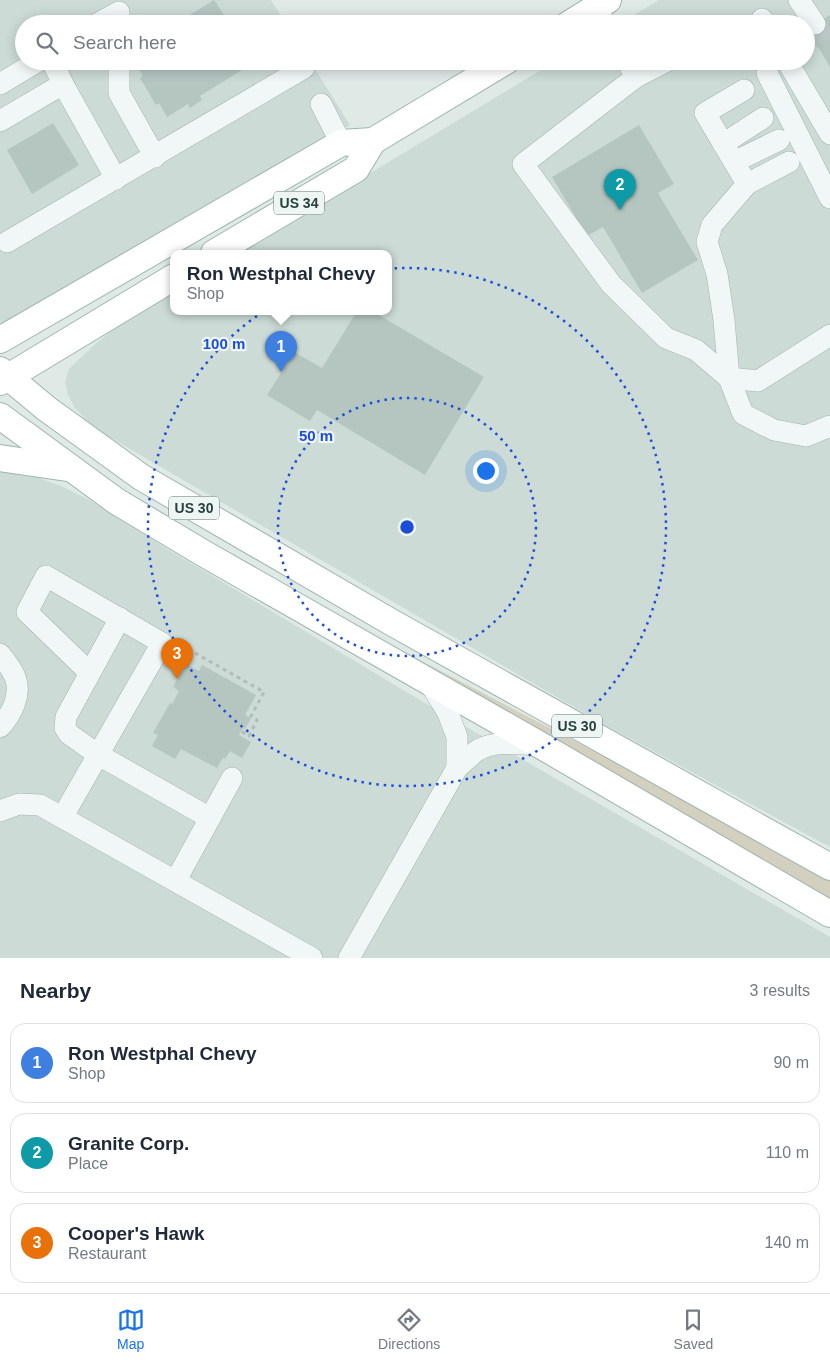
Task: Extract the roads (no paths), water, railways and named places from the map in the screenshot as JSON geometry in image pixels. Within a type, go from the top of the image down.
[{"type":"main road","points":[[590,15],[603,10]]},
{"type":"main road","name":"US 34","points":[[219,250],[356,169],[373,141],[491,70]]},
{"type":"main road","name":"US 34","points":[[0,340],[341,142],[373,141]]},
{"type":"main road","points":[[3,376],[170,279]]},
{"type":"main road","name":"US 30","points":[[3,376],[141,478],[391,622],[830,867]]},
{"type":"main road","name":"US 30","points":[[0,416],[116,501],[139,515],[830,914]]},
{"type":"main road","points":[[0,458],[70,468]]},
{"type":"lane","points":[[799,0],[809,15]]},
{"type":"lane","points":[[0,84],[23,70]]},
{"type":"lane","points":[[56,70],[116,178]]},
{"type":"lane","points":[[119,70],[119,93],[154,156]]},
{"type":"lane","points":[[2,239],[116,178],[301,70]]},
{"type":"lane","points":[[630,70],[523,164],[611,284],[666,338],[696,350],[728,378],[758,381],[830,335]]},
{"type":"lane","points":[[792,70],[830,134]]},
{"type":"lane","points":[[767,73],[830,198]]},
{"type":"lane","points":[[0,121],[63,84]]},
{"type":"lane","points":[[729,153],[754,102],[705,113],[747,184]]},
{"type":"lane","points":[[321,104],[341,142]]},
{"type":"lane","points":[[729,153],[779,140]]},
{"type":"lane","points":[[789,162],[747,184],[712,225],[707,242],[717,274],[724,320],[728,378],[743,414],[774,430],[806,436],[830,426]]},
{"type":"lane","points":[[63,816],[162,643],[46,576],[27,612],[89,672]]},
{"type":"lane","points":[[120,618],[66,717],[65,728],[68,734],[97,754],[210,818]]},
{"type":"lane","points":[[0,654],[15,676],[18,689],[9,718],[0,727]]},
{"type":"lane","points":[[429,682],[448,712],[457,737],[457,768]]},
{"type":"lane","points":[[349,958],[457,768],[478,750],[488,746],[509,743],[540,746]]},
{"type":"lane","points":[[176,880],[232,778]]},
{"type":"lane","points":[[2,804],[40,805],[63,816],[312,958]]},
{"type":"tunnel","points":[[815,24],[830,50]]},
{"type":"place","name":"Granite Corp.","points":[[620,210]]},
{"type":"place","name":"Ron Westphal Chevy","points":[[281,372]]},
{"type":"place","name":"Cooper's Hawk","points":[[177,679]]}]
